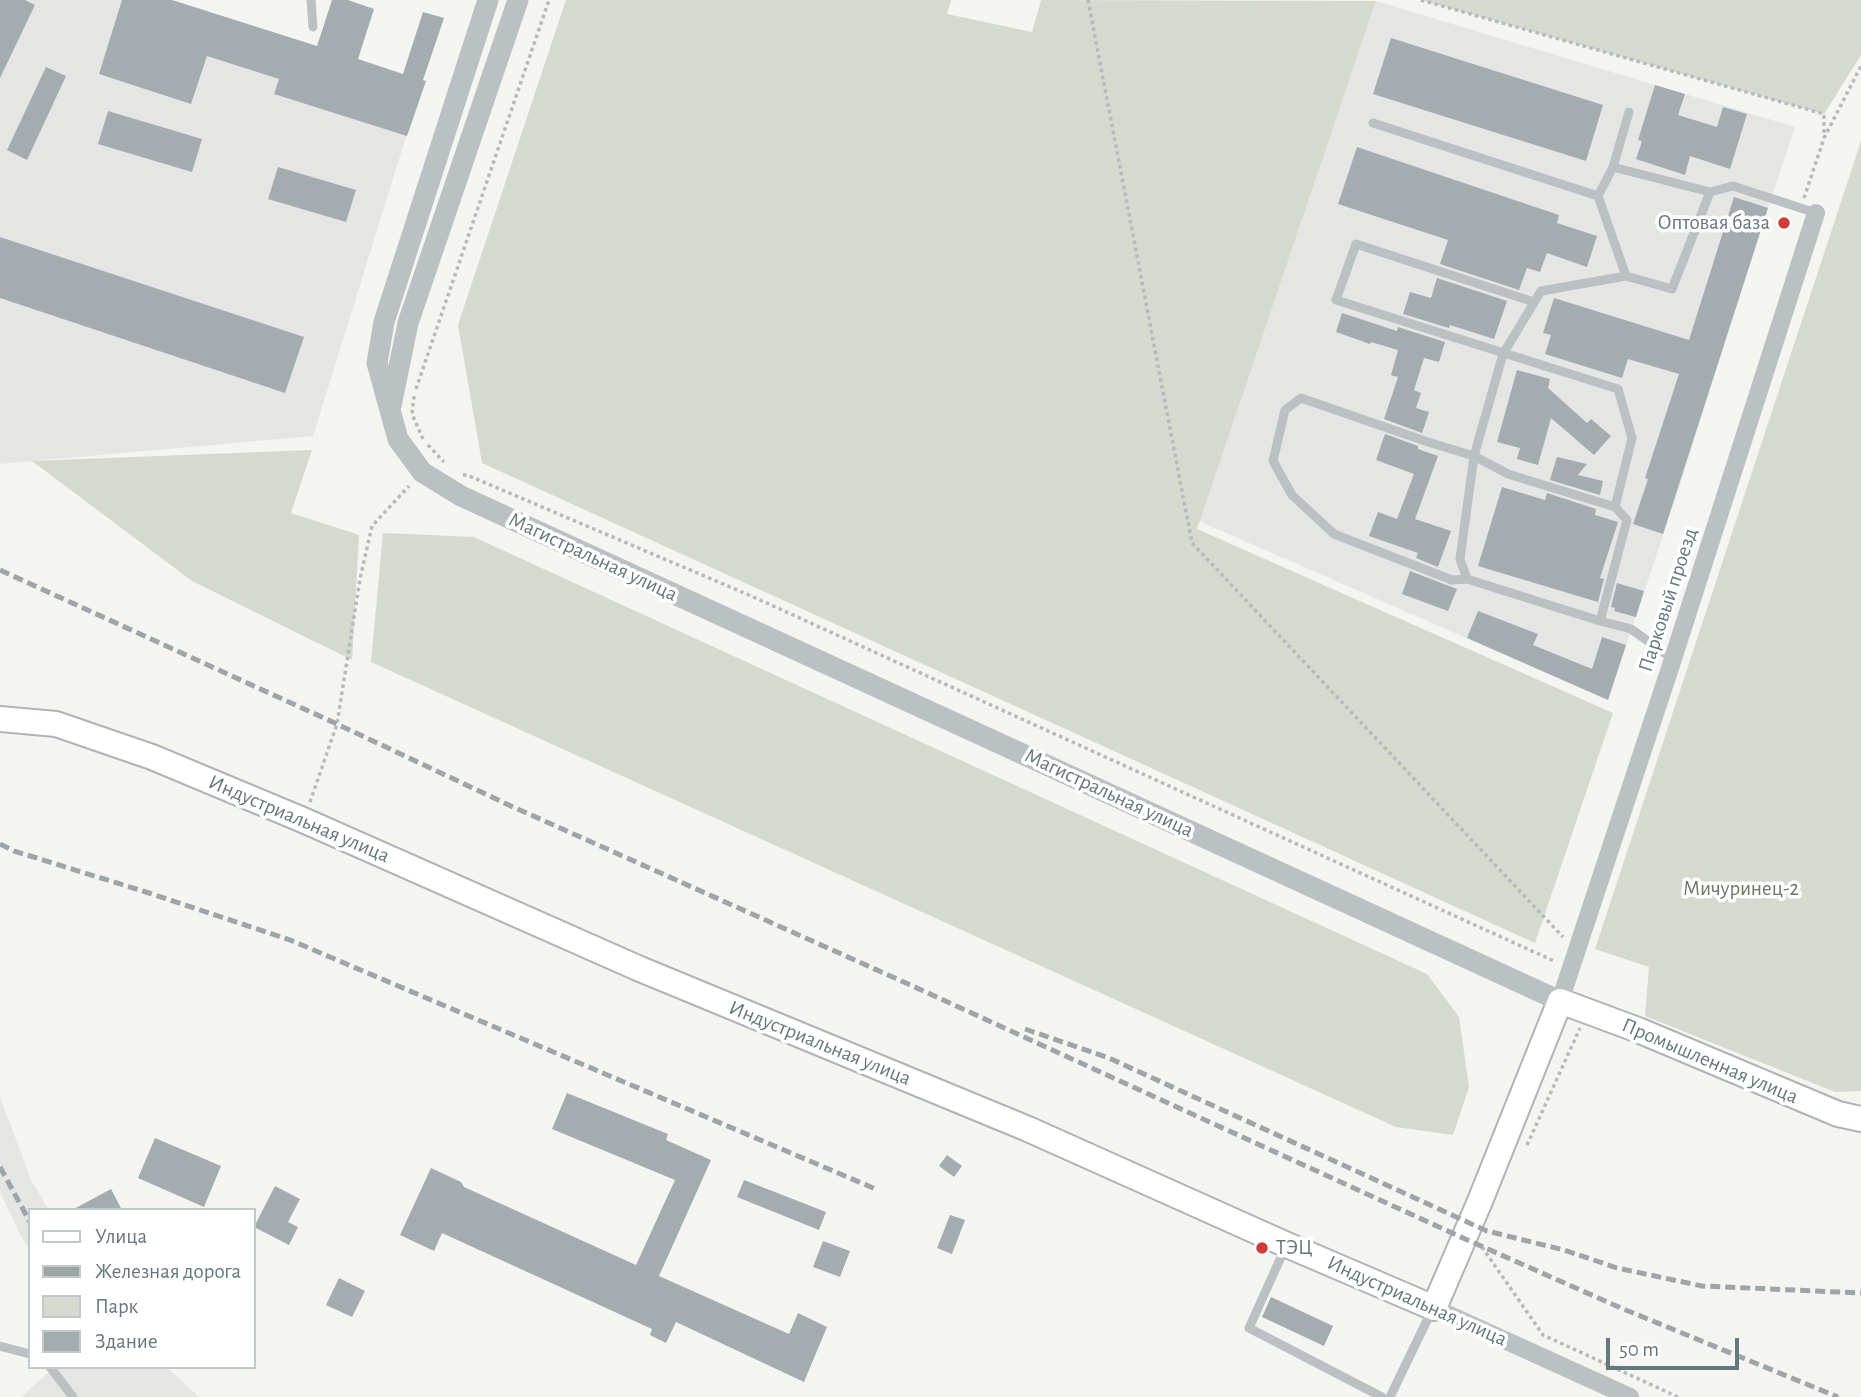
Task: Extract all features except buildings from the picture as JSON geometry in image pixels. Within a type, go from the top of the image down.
[{"type":"main road","name":"Индустриальная улица","points":[[0,719],[56,724],[152,757],[303,820],[640,969],[1028,1129],[1434,1308]]},
{"type":"main road","name":"Промышленная улица","points":[[1560,1000],[1838,1114],[1861,1119]]},
{"type":"main road","points":[[1434,1308],[1560,1000]]},
{"type":"street","name":"Магистральная улица","points":[[488,0],[384,322],[377,363],[398,439],[422,472],[461,496],[1560,1000]]},
{"type":"street","points":[[390,411],[408,323],[518,0]]},
{"type":"street","name":"Парковый проезд","points":[[1560,1000],[1816,213]]},
{"type":"street","name":"Индустриальная улица","points":[[1434,1308],[1630,1397]]},
{"type":"lane","points":[[311,0],[313,27]]},
{"type":"lane","points":[[1626,276],[1598,196],[1614,167],[1629,112]]},
{"type":"lane","points":[[1373,123],[1598,196]]},
{"type":"lane","points":[[1614,167],[1710,192],[1733,186],[1816,213]]},
{"type":"lane","points":[[1467,579],[1460,559],[1474,456],[1503,354],[1541,290],[1626,276],[1672,289],[1710,192]]},
{"type":"lane","points":[[1534,302],[1356,244],[1336,300],[1618,389],[1632,438],[1615,507]]},
{"type":"lane","points":[[1600,621],[1627,520],[1615,507],[1508,474],[1474,456],[1301,398],[1285,410],[1273,461],[1292,495],[1334,534],[1452,580],[1467,579],[1600,621],[1631,629],[1673,659]]},
{"type":"lane","points":[[1287,1245],[1249,1328],[1382,1397]]},
{"type":"lane","points":[[1391,1397],[1434,1308]]},
{"type":"lane","points":[[0,1346],[28,1353]]},
{"type":"lane","points":[[52,1369],[73,1397]]},
{"type":"path","points":[[446,463],[423,440],[412,414],[415,391],[549,0]]},
{"type":"path","points":[[1088,0],[1192,543],[1564,937]]},
{"type":"path","points":[[1421,0],[1824,114],[1824,138]]},
{"type":"path","points":[[303,820],[337,724],[360,579],[372,526],[422,472]]},
{"type":"path","points":[[456,472],[749,595],[1554,961],[1569,976]]},
{"type":"path","points":[[1522,1156],[1587,1011]]},
{"type":"path","points":[[1484,1238],[1481,1245],[1543,1335],[1678,1397]]},
{"type":"shaded area","points":[[0,0],[134,0],[411,121],[313,436],[0,464]]},
{"type":"shaded area","points":[[1376,1],[1795,127],[1608,700],[1199,521]]},
{"type":"shaded area","points":[[0,1097],[32,1182],[48,1208],[28,1208],[28,1247],[0,1192]]},
{"type":"shaded area","points":[[53,1369],[169,1369],[199,1397],[21,1397]]},
{"type":"green space","points":[[566,0],[951,0],[947,14],[1032,32],[1041,0],[1376,1],[1197,529],[1613,713],[1535,943],[482,463],[458,325]]},
{"type":"green space","points":[[1421,0],[1861,0],[1861,55],[1824,114]]},
{"type":"green space","name":"Мичуринец-2","points":[[1861,141],[1861,1091],[1835,1092],[1645,1016],[1649,967],[1595,949]]},
{"type":"green space","points":[[312,450],[291,513],[359,535],[352,660],[192,581],[32,461]]},
{"type":"green space","points":[[383,533],[474,537],[1427,974],[1459,1017],[1469,1087],[1453,1135],[1396,1127],[371,662]]},
{"type":"railway","points":[[0,570],[511,806],[1463,1238],[1621,1308],[1838,1397]]},
{"type":"railway","points":[[0,844],[14,851],[290,940],[878,1190]]},
{"type":"railway","points":[[1025,1029],[1109,1058],[1487,1231],[1564,1250],[1617,1268],[1702,1286],[1861,1293]]},
{"type":"railway","points":[[0,1167],[28,1218]]},
{"type":"place","name":"Оптовая база","points":[[1784,223]]},
{"type":"place","name":"ТЭЦ","points":[[1262,1248]]}]
